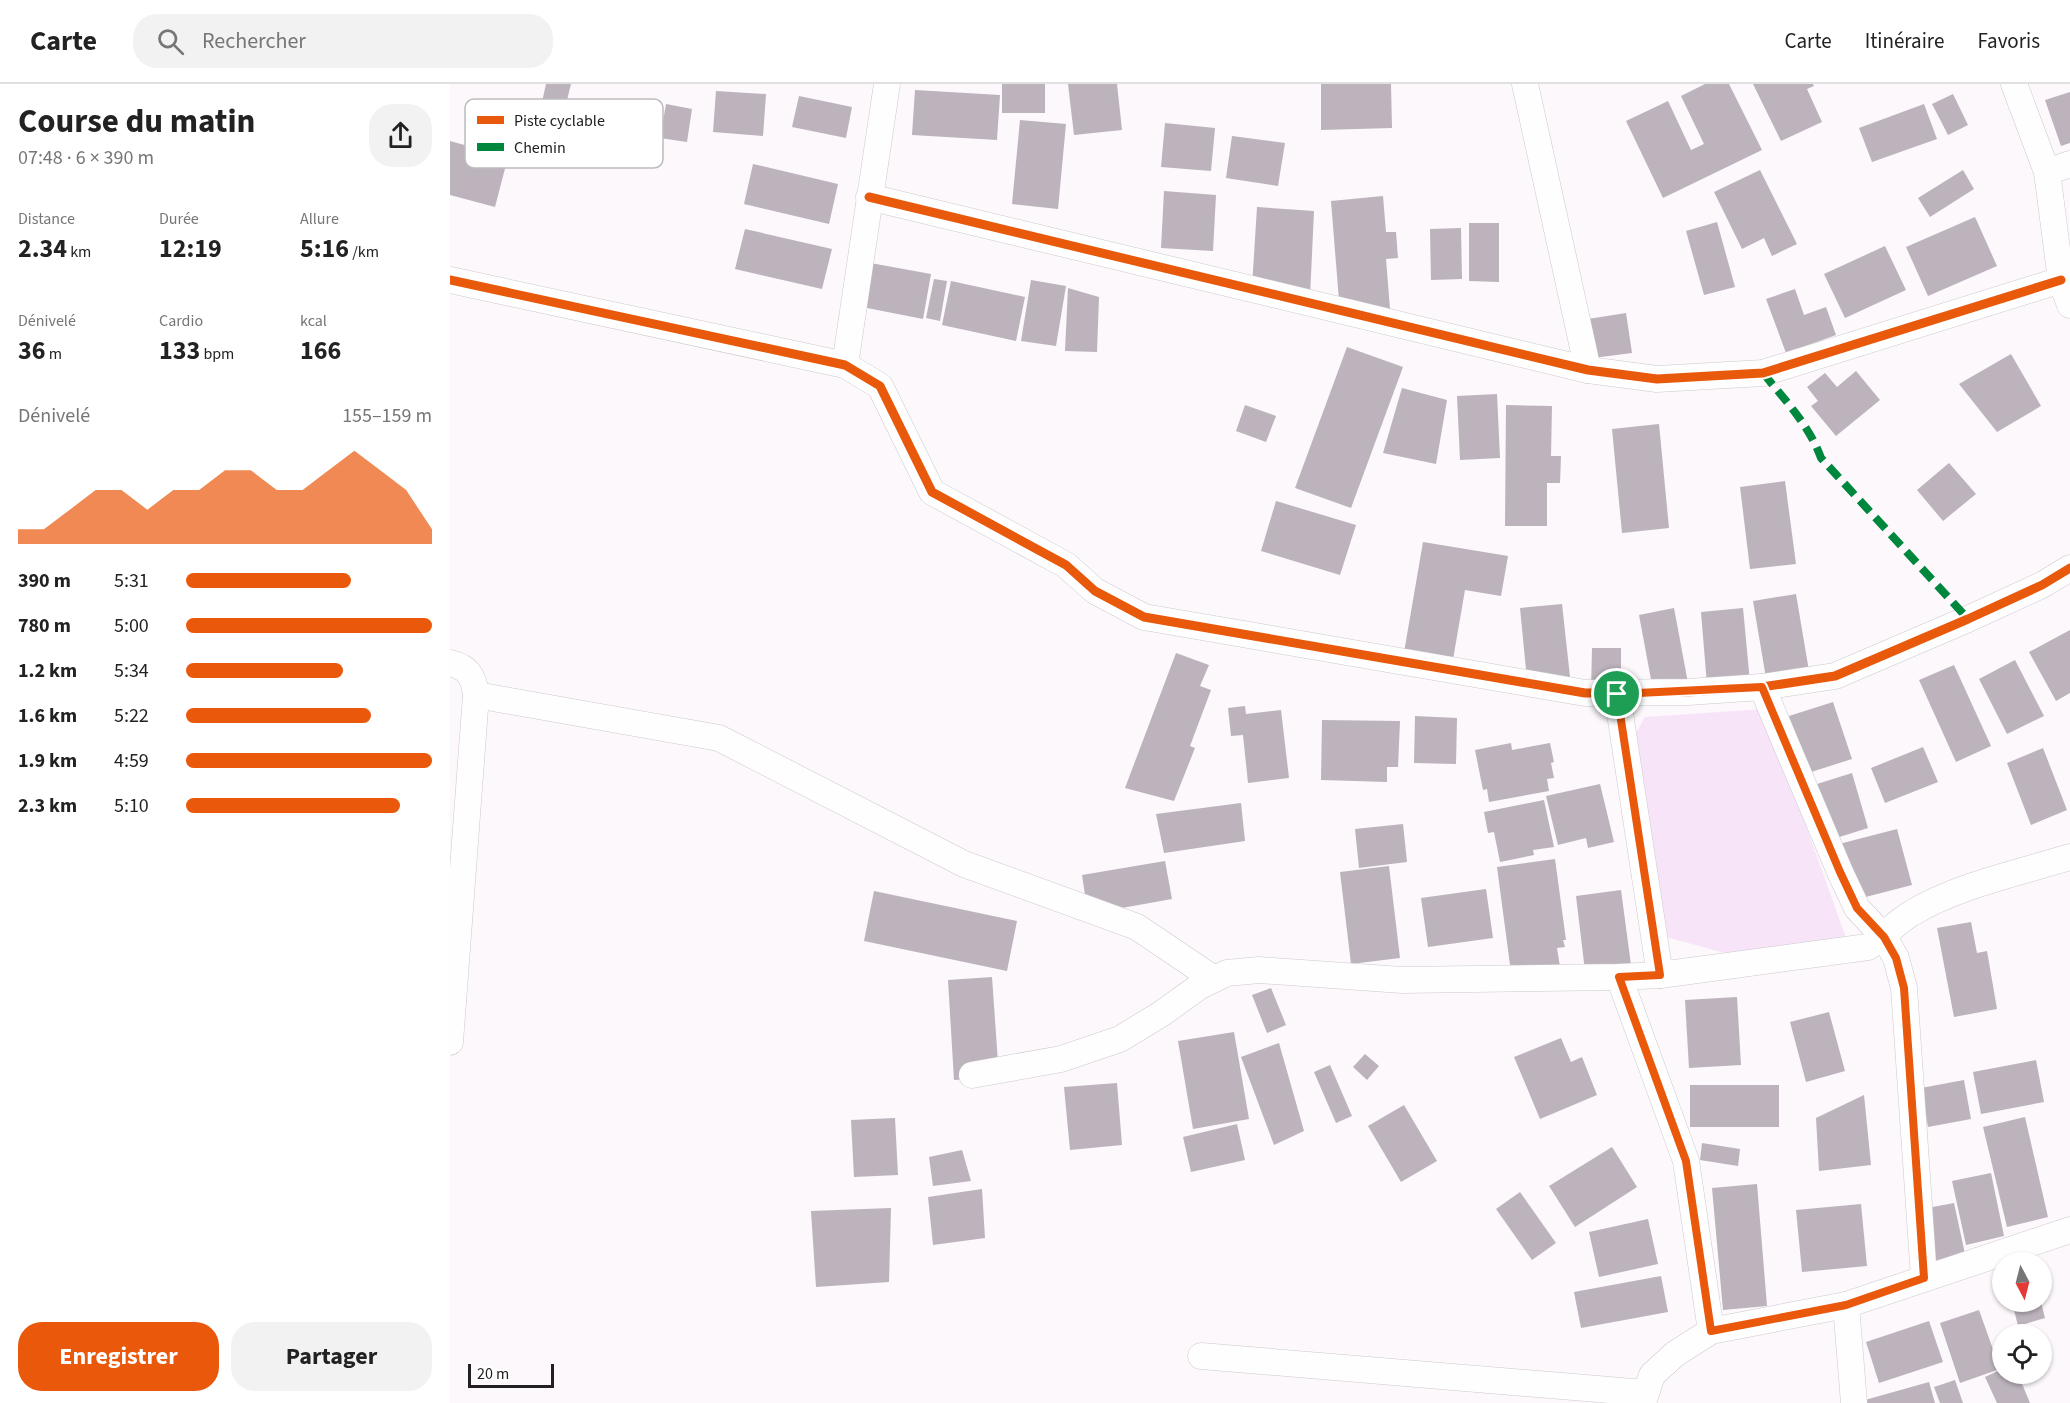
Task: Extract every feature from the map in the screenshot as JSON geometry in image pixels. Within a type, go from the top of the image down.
[{"type":"street","points":[[845,365],[887,84]]},
{"type":"street","points":[[1525,84],[1588,370]]},
{"type":"street","points":[[2014,84],[2058,168],[2061,280],[2070,305]]},
{"type":"street","points":[[869,197],[1588,370],[1657,379],[1762,373],[2061,280]]},
{"type":"street","points":[[450,280],[845,365],[880,386],[932,492],[1065,565],[1095,591],[1144,617],[1585,693],[1617,694],[1762,687],[1835,676],[1978,615],[2042,585],[2070,568]]},
{"type":"street","points":[[450,663],[470,672],[475,681],[476,695],[450,1042]]},
{"type":"street","points":[[1762,687],[1857,908],[1884,937],[1896,958],[1904,988],[1924,1278]]},
{"type":"street","points":[[1617,694],[1660,975]]},
{"type":"street","points":[[476,695],[719,738],[964,864],[1137,927],[1214,979]]},
{"type":"street","points":[[972,1075],[1061,1059],[1120,1038],[1227,973],[1259,970],[1402,980],[1619,977],[1660,975],[1868,947],[1884,937],[1910,914],[1947,896],[2070,857]]},
{"type":"street","points":[[1619,977],[1686,1161],[1711,1331]]},
{"type":"street","points":[[1201,1356],[1644,1398],[1652,1375],[1675,1354],[1711,1331],[1846,1305],[2070,1230]]},
{"type":"street","points":[[1846,1305],[1854,1403]]},
{"type":"shaded area","points":[[1764,709],[1849,946],[1732,955],[1666,937],[1632,740],[1645,717]]},
{"type":"building","points":[[546,84],[571,84],[567,99],[543,99]]},
{"type":"building","points":[[1002,84],[1045,84],[1045,113],[1002,113]]},
{"type":"building","points":[[1068,84],[1117,84],[1122,130],[1074,135]]},
{"type":"building","points":[[1321,84],[1391,84],[1392,128],[1321,130]]},
{"type":"building","points":[[1705,84],[1729,84],[1762,150],[1663,198],[1626,121],[1668,101],[1691,150],[1704,144],[1681,96]]},
{"type":"building","points":[[1753,84],[1813,84],[1814,86],[1807,89],[1822,122],[1781,141]]},
{"type":"building","points":[[915,90],[1000,95],[997,140],[912,135]]},
{"type":"building","points":[[716,91],[766,94],[763,136],[713,132]]},
{"type":"building","points":[[2070,92],[2070,143],[2061,146],[2045,100]]},
{"type":"building","points":[[1953,94],[1968,125],[1948,135],[1932,104]]},
{"type":"building","points":[[799,96],[852,107],[846,138],[792,127]]},
{"type":"building","points":[[666,104],[692,109],[687,142],[663,138]]},
{"type":"building","points":[[1924,104],[1937,139],[1872,162],[1859,128]]},
{"type":"building","points":[[1020,120],[1066,124],[1058,209],[1012,204]]},
{"type":"building","points":[[1165,123],[1215,128],[1211,171],[1161,167]]},
{"type":"building","points":[[1232,136],[1285,143],[1278,186],[1226,178]]},
{"type":"building","points":[[450,141],[465,145],[465,168],[505,168],[495,207],[450,195]]},
{"type":"building","points":[[753,164],[838,184],[829,224],[744,204]]},
{"type":"building","points":[[1760,170],[1797,244],[1772,256],[1764,238],[1742,249],[1714,192]]},
{"type":"building","points":[[1963,170],[1974,189],[1930,217],[1918,198]]},
{"type":"building","points":[[1164,191],[1216,195],[1213,251],[1161,248]]},
{"type":"building","points":[[1383,196],[1386,232],[1396,232],[1398,258],[1386,259],[1390,309],[1340,313],[1331,201]]},
{"type":"building","points":[[1257,207],[1314,211],[1310,297],[1252,287]]},
{"type":"building","points":[[1975,217],[1997,266],[1928,296],[1906,247]]},
{"type":"building","points":[[1717,222],[1735,287],[1704,295],[1686,231]]},
{"type":"building","points":[[1469,223],[1499,223],[1499,282],[1469,281]]},
{"type":"building","points":[[1461,228],[1462,279],[1431,280],[1430,229]]},
{"type":"building","points":[[745,229],[832,249],[822,289],[735,269]]},
{"type":"building","points":[[1885,246],[1906,290],[1845,318],[1824,274]]},
{"type":"building","points":[[865,262],[931,274],[923,319],[857,306]]},
{"type":"building","points":[[934,279],[947,281],[940,321],[926,318]]},
{"type":"building","points":[[1031,280],[1066,286],[1056,346],[1021,341]]},
{"type":"building","points":[[951,281],[1025,297],[1016,341],[942,325]]},
{"type":"building","points":[[1068,288],[1099,297],[1097,352],[1065,351]]},
{"type":"building","points":[[1795,289],[1804,315],[1826,307],[1836,335],[1786,353],[1766,299]]},
{"type":"building","points":[[1626,313],[1632,353],[1593,358],[1588,319]]},
{"type":"building","points":[[1347,347],[1403,367],[1351,508],[1295,488]]},
{"type":"building","points":[[2011,354],[2041,406],[1997,432],[1959,384]]},
{"type":"building","points":[[1856,371],[1880,400],[1836,436],[1811,406],[1818,401],[1807,387],[1825,373],[1837,387]]},
{"type":"building","points":[[1402,388],[1447,400],[1436,464],[1383,453]]},
{"type":"building","points":[[1497,394],[1500,458],[1460,460],[1457,396]]},
{"type":"building","points":[[1245,405],[1276,416],[1266,442],[1236,431]]},
{"type":"building","points":[[1506,405],[1552,406],[1551,456],[1561,456],[1560,483],[1547,483],[1547,526],[1505,526]]},
{"type":"building","points":[[1659,424],[1669,528],[1622,533],[1612,429]]},
{"type":"building","points":[[1949,463],[1976,494],[1943,521],[1917,490]]},
{"type":"building","points":[[1785,481],[1796,564],[1750,569],[1740,487]]},
{"type":"building","points":[[1276,501],[1356,525],[1340,575],[1261,551]]},
{"type":"building","points":[[1423,542],[1508,556],[1501,596],[1465,590],[1451,671],[1402,664]]},
{"type":"building","points":[[1796,594],[1811,683],[1768,690],[1753,601]]},
{"type":"building","points":[[1562,604],[1571,686],[1528,690],[1520,608]]},
{"type":"building","points":[[1674,608],[1688,683],[1653,690],[1639,615]]},
{"type":"building","points":[[1743,608],[1751,693],[1708,697],[1701,612]]},
{"type":"building","points":[[2070,630],[2070,693],[2056,701],[2029,652]]},
{"type":"building","points":[[1592,648],[1621,648],[1621,691],[1591,691]]},
{"type":"building","points":[[1176,653],[1209,665],[1200,686],[1211,690],[1190,746],[1195,748],[1174,801],[1125,788]]},
{"type":"building","points":[[2015,660],[2044,716],[2007,734],[1979,679]]},
{"type":"building","points":[[1954,665],[1991,746],[1956,762],[1919,680]]},
{"type":"building","points":[[1833,702],[1852,759],[1808,773],[1789,716]]},
{"type":"building","points":[[1245,706],[1246,714],[1281,710],[1289,778],[1248,783],[1243,735],[1231,736],[1228,708]]},
{"type":"building","points":[[1415,716],[1457,718],[1456,764],[1414,763]]},
{"type":"building","points":[[1322,720],[1400,721],[1398,767],[1387,767],[1387,782],[1321,780]]},
{"type":"building","points":[[1511,743],[1512,750],[1550,743],[1554,762],[1551,763],[1554,778],[1547,779],[1549,791],[1489,802],[1487,789],[1483,790],[1475,750]]},
{"type":"building","points":[[1923,747],[1938,782],[1885,803],[1871,768]]},
{"type":"building","points":[[2043,748],[2067,810],[2031,825],[2007,763]]},
{"type":"building","points":[[1852,773],[1868,828],[1833,839],[1817,784]]},
{"type":"building","points":[[1600,784],[1614,842],[1588,848],[1586,838],[1558,845],[1546,796]]},
{"type":"building","points":[[1544,800],[1554,847],[1533,850],[1534,855],[1500,862],[1494,832],[1488,833],[1484,812]]},
{"type":"building","points":[[1241,803],[1245,841],[1164,853],[1156,814]]},
{"type":"building","points":[[1403,824],[1407,862],[1359,868],[1355,829]]},
{"type":"building","points":[[1897,829],[1912,885],[1854,900],[1839,844]]},
{"type":"building","points":[[1555,859],[1566,940],[1563,940],[1565,947],[1557,948],[1561,973],[1512,980],[1497,867]]},
{"type":"building","points":[[1165,861],[1172,899],[1088,914],[1082,875]]},
{"type":"building","points":[[1389,866],[1400,958],[1351,964],[1340,872]]},
{"type":"building","points":[[1486,889],[1493,938],[1428,947],[1421,898]]},
{"type":"building","points":[[1621,890],[1631,965],[1585,971],[1576,896]]},
{"type":"building","points":[[874,891],[1017,921],[1007,971],[864,941]]},
{"type":"building","points":[[1971,922],[1977,953],[1987,951],[1997,1009],[1954,1017],[1937,928]]},
{"type":"building","points":[[992,977],[999,1077],[954,1080],[948,980]]},
{"type":"building","points":[[1271,988],[1286,1025],[1267,1033],[1252,995]]},
{"type":"building","points":[[1737,997],[1741,1065],[1689,1068],[1685,1000]]},
{"type":"building","points":[[1829,1012],[1845,1071],[1806,1082],[1790,1022]]},
{"type":"building","points":[[1234,1032],[1249,1119],[1193,1129],[1178,1041]]},
{"type":"building","points":[[1561,1038],[1571,1062],[1582,1057],[1597,1095],[1540,1119],[1514,1057]]},
{"type":"building","points":[[1279,1043],[1304,1131],[1274,1145],[1241,1057]]},
{"type":"building","points":[[1365,1054],[1379,1066],[1367,1080],[1353,1067]]},
{"type":"building","points":[[2036,1060],[2044,1102],[1981,1114],[1973,1072]]},
{"type":"building","points":[[1330,1065],[1352,1116],[1336,1123],[1314,1072]]},
{"type":"building","points":[[1964,1080],[1971,1119],[1928,1127],[1921,1088]]},
{"type":"building","points":[[1117,1083],[1122,1145],[1070,1150],[1064,1087]]},
{"type":"building","points":[[1690,1085],[1779,1085],[1779,1127],[1690,1127]]},
{"type":"building","points":[[1864,1095],[1871,1165],[1819,1171],[1816,1118]]},
{"type":"building","points":[[1404,1105],[1437,1161],[1401,1182],[1368,1126]]},
{"type":"building","points":[[2025,1117],[2048,1217],[2007,1227],[1983,1127]]},
{"type":"building","points":[[895,1118],[898,1175],[854,1177],[851,1120]]},
{"type":"building","points":[[1237,1124],[1245,1160],[1191,1172],[1183,1137]]},
{"type":"building","points":[[1702,1143],[1740,1149],[1738,1166],[1700,1160]]},
{"type":"building","points":[[1612,1147],[1637,1187],[1575,1227],[1549,1186]]},
{"type":"building","points":[[962,1150],[971,1181],[933,1186],[929,1157]]},
{"type":"building","points":[[1991,1173],[2004,1236],[1966,1245],[1952,1181]]},
{"type":"building","points":[[1757,1184],[1767,1306],[1723,1310],[1712,1188]]},
{"type":"building","points":[[982,1189],[985,1238],[933,1245],[928,1197]]},
{"type":"building","points":[[1520,1192],[1556,1243],[1532,1260],[1496,1209]]},
{"type":"building","points":[[1954,1203],[1965,1254],[1933,1261],[1922,1209]]},
{"type":"building","points":[[1861,1204],[1867,1266],[1802,1272],[1796,1210]]},
{"type":"building","points":[[891,1208],[889,1282],[816,1287],[811,1211]]},
{"type":"building","points":[[1648,1219],[1658,1264],[1599,1277],[1589,1232]]},
{"type":"building","points":[[1661,1276],[1668,1312],[1581,1328],[1574,1292]]},
{"type":"building","points":[[1979,1310],[1992,1347],[1992,1372],[1960,1383],[1940,1323]]},
{"type":"building","points":[[2014,1312],[2044,1312],[2045,1318],[2018,1324]]},
{"type":"building","points":[[1929,1321],[1943,1362],[1879,1383],[1866,1342]]},
{"type":"building","points":[[1992,1374],[1992,1384],[2022,1384],[2030,1403],[1997,1403],[1985,1377]]},
{"type":"building","points":[[1955,1380],[1963,1403],[1940,1403],[1934,1387]]},
{"type":"building","points":[[1929,1382],[1935,1403],[1866,1403],[1865,1400]]},
{"type":"marked path","points":[[1763,373],[1803,424],[1821,458],[1968,619]]},
{"type":"cycle path","points":[[869,197],[1588,370],[1657,379],[1763,373],[2061,280]]},
{"type":"cycle path","points":[[450,280],[845,365],[880,386],[932,492],[1066,565],[1095,591],[1144,617],[1585,693],[1688,692],[1762,687],[1835,676],[2042,585],[2070,568]]},
{"type":"route","points":[[1762,687],[1857,908],[1884,937],[1896,958],[1904,988],[1924,1278],[1846,1305],[1711,1331],[1686,1161],[1619,977],[1660,975],[1617,694],[1762,687]]}]
